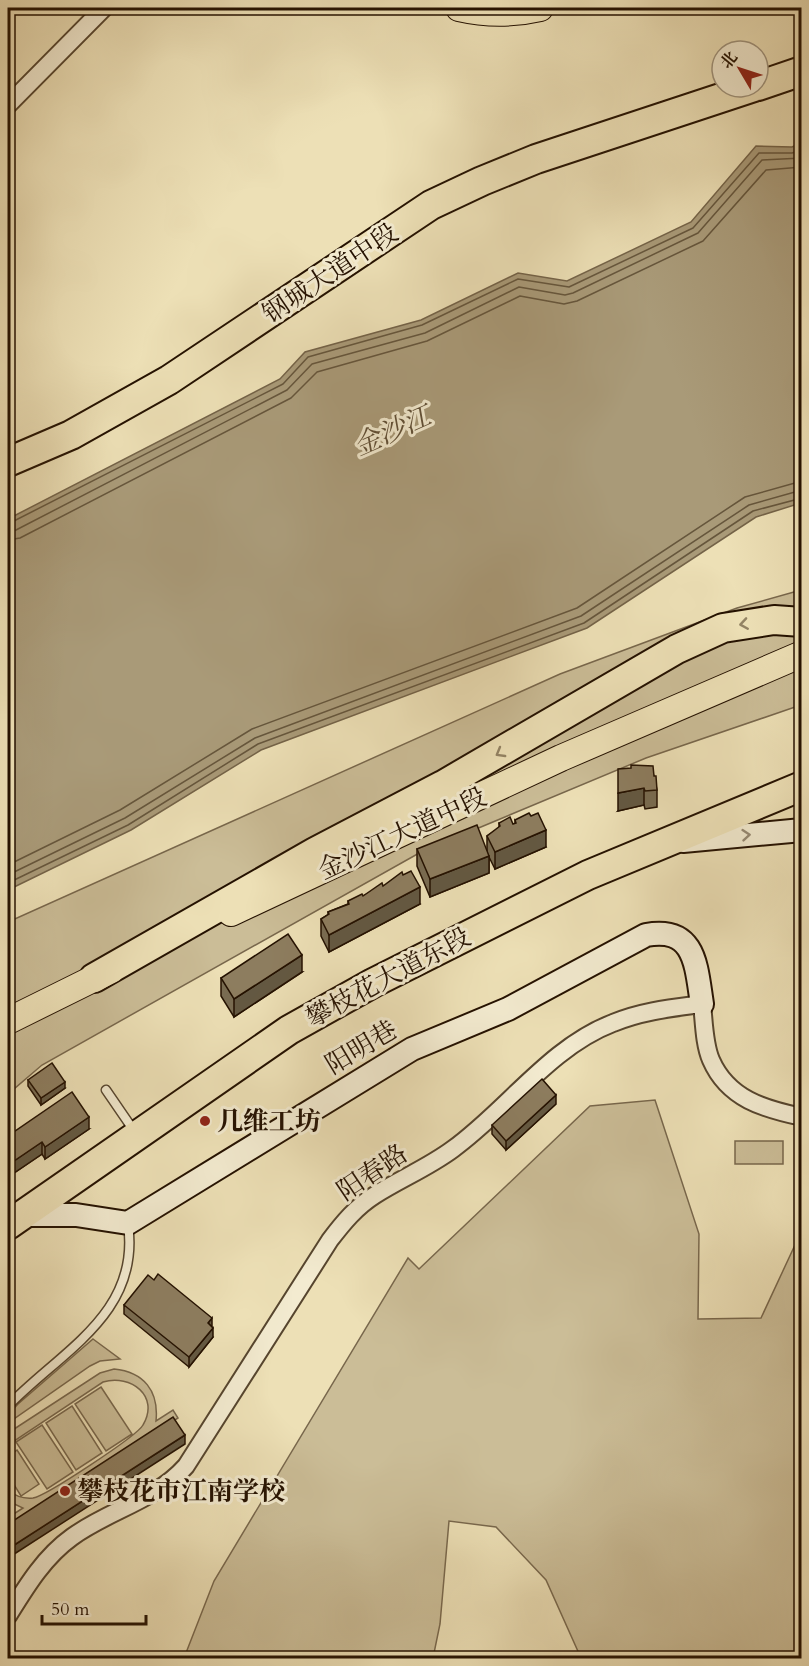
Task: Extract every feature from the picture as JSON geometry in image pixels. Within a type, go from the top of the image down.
[{"type":"highway","points":[[770,82],[801,71]]},
{"type":"highway","name":"钢城大道中段","points":[[8,462],[71,435],[169,380],[432,205],[536,159],[719,99]]},
{"type":"highway","points":[[94,978],[176,935],[677,650],[723,628],[774,620],[801,622]]},
{"type":"highway","points":[[764,796],[801,775]]},
{"type":"highway","name":"攀枝花大道东段","points":[[11,1217],[130,1125],[260,1035],[341,984],[418,942],[584,862],[764,796],[801,786]]},
{"type":"highway","name":"攀枝花大道东段","points":[[11,1217],[289,1030],[451,942],[588,875],[667,842],[764,796]]},
{"type":"main road","points":[[459,8],[479,12],[526,11],[540,8]]},
{"type":"main road","name":"金沙江大道中段","points":[[176,935],[561,758],[801,654]]},
{"type":"main road","points":[[8,1021],[94,978]]},
{"type":"street","points":[[8,105],[105,8]]},
{"type":"street","points":[[667,842],[801,830]]},
{"type":"street","name":"阳明巷","points":[[128,1223],[412,1048],[508,1009],[646,935],[663,932],[679,936],[691,950],[697,967],[702,1004]]},
{"type":"street","points":[[702,1004],[710,1058],[723,1081],[742,1098],[767,1109],[801,1117]]},
{"type":"street","name":"阳春路","points":[[8,1616],[50,1556],[72,1537],[157,1492],[172,1481],[186,1466],[330,1240],[348,1216],[373,1196],[446,1154],[470,1137],[532,1080],[583,1039],[611,1023],[646,1012],[702,1004]]},
{"type":"street","points":[[11,1217],[76,1215],[128,1223]]},
{"type":"lane","points":[[106,1090],[130,1125]]},
{"type":"lane","points":[[8,1406],[90,1331],[109,1309],[122,1287],[129,1265],[128,1223]]},
{"type":"shaded area","points":[[801,590],[801,705],[646,758],[421,852],[42,1065],[8,1094],[8,922],[560,674],[737,608]]},
{"type":"shaded area","points":[[655,1100],[699,1234],[698,1319],[761,1318],[801,1232],[801,1658],[581,1658],[546,1580],[496,1527],[449,1521],[440,1624],[433,1658],[184,1658],[214,1581],[408,1258],[419,1269],[590,1106]]},
{"type":"shaded area","points":[[735,1141],[783,1141],[783,1164],[735,1164]]},
{"type":"shaded area","points":[[93,1339],[120,1359],[100,1361],[90,1366],[8,1423],[8,1415],[18,1404]]},
{"type":"shaded area","points":[[114,1369],[134,1374],[147,1385],[155,1401],[156,1421],[173,1410],[178,1418],[14,1525],[9,1517],[23,1508],[8,1501],[8,1490],[19,1497],[33,1498],[72,1477],[137,1431],[143,1425],[148,1405],[140,1390],[132,1384],[113,1380],[103,1382],[8,1445],[8,1433],[100,1373]]},
{"type":"shaded area","points":[[101,1387],[132,1434],[106,1451],[75,1404]]},
{"type":"shaded area","points":[[72,1406],[102,1453],[76,1470],[46,1423]]},
{"type":"shaded area","points":[[42,1425],[73,1472],[47,1489],[16,1442]]},
{"type":"shaded area","points":[[17,1450],[39,1484],[21,1496],[8,1475],[8,1457]]},
{"type":"water","name":"金沙江","points":[[801,143],[801,503],[756,517],[587,628],[261,750],[131,830],[8,890],[8,519],[280,379],[305,352],[421,320],[518,273],[567,281],[691,222],[756,146],[792,147]]},
{"type":"building","points":[[631,765],[653,766],[657,790],[645,791],[644,788],[618,793],[618,769],[631,768]]},
{"type":"building","points":[[529,813],[531,816],[538,813],[546,830],[495,852],[487,836],[500,826],[499,823],[510,817],[513,824],[516,823],[515,820]]},
{"type":"building","points":[[477,825],[489,856],[430,879],[417,849]]},
{"type":"building","points":[[411,871],[420,887],[329,935],[321,919],[329,914],[328,912],[349,904],[348,901],[362,894],[363,896],[382,883],[383,886],[402,872],[403,875]]},
{"type":"building","points":[[288,934],[302,955],[234,999],[221,978]]},
{"type":"building","points":[[52,1063],[65,1082],[41,1098],[28,1080]]},
{"type":"building","points":[[542,1079],[556,1095],[506,1141],[492,1125]]},
{"type":"building","points":[[72,1092],[89,1117],[45,1147],[42,1142],[8,1165],[8,1136]]},
{"type":"building","points":[[158,1274],[212,1318],[208,1323],[213,1328],[189,1357],[124,1305],[148,1275],[154,1280]]},
{"type":"building","points":[[173,1417],[185,1435],[8,1549],[8,1513],[13,1521]]},
{"type":"place","name":"几维工坊","points":[[205,1121]]},
{"type":"place","name":"攀枝花市江南学校","points":[[65,1491]]}]
